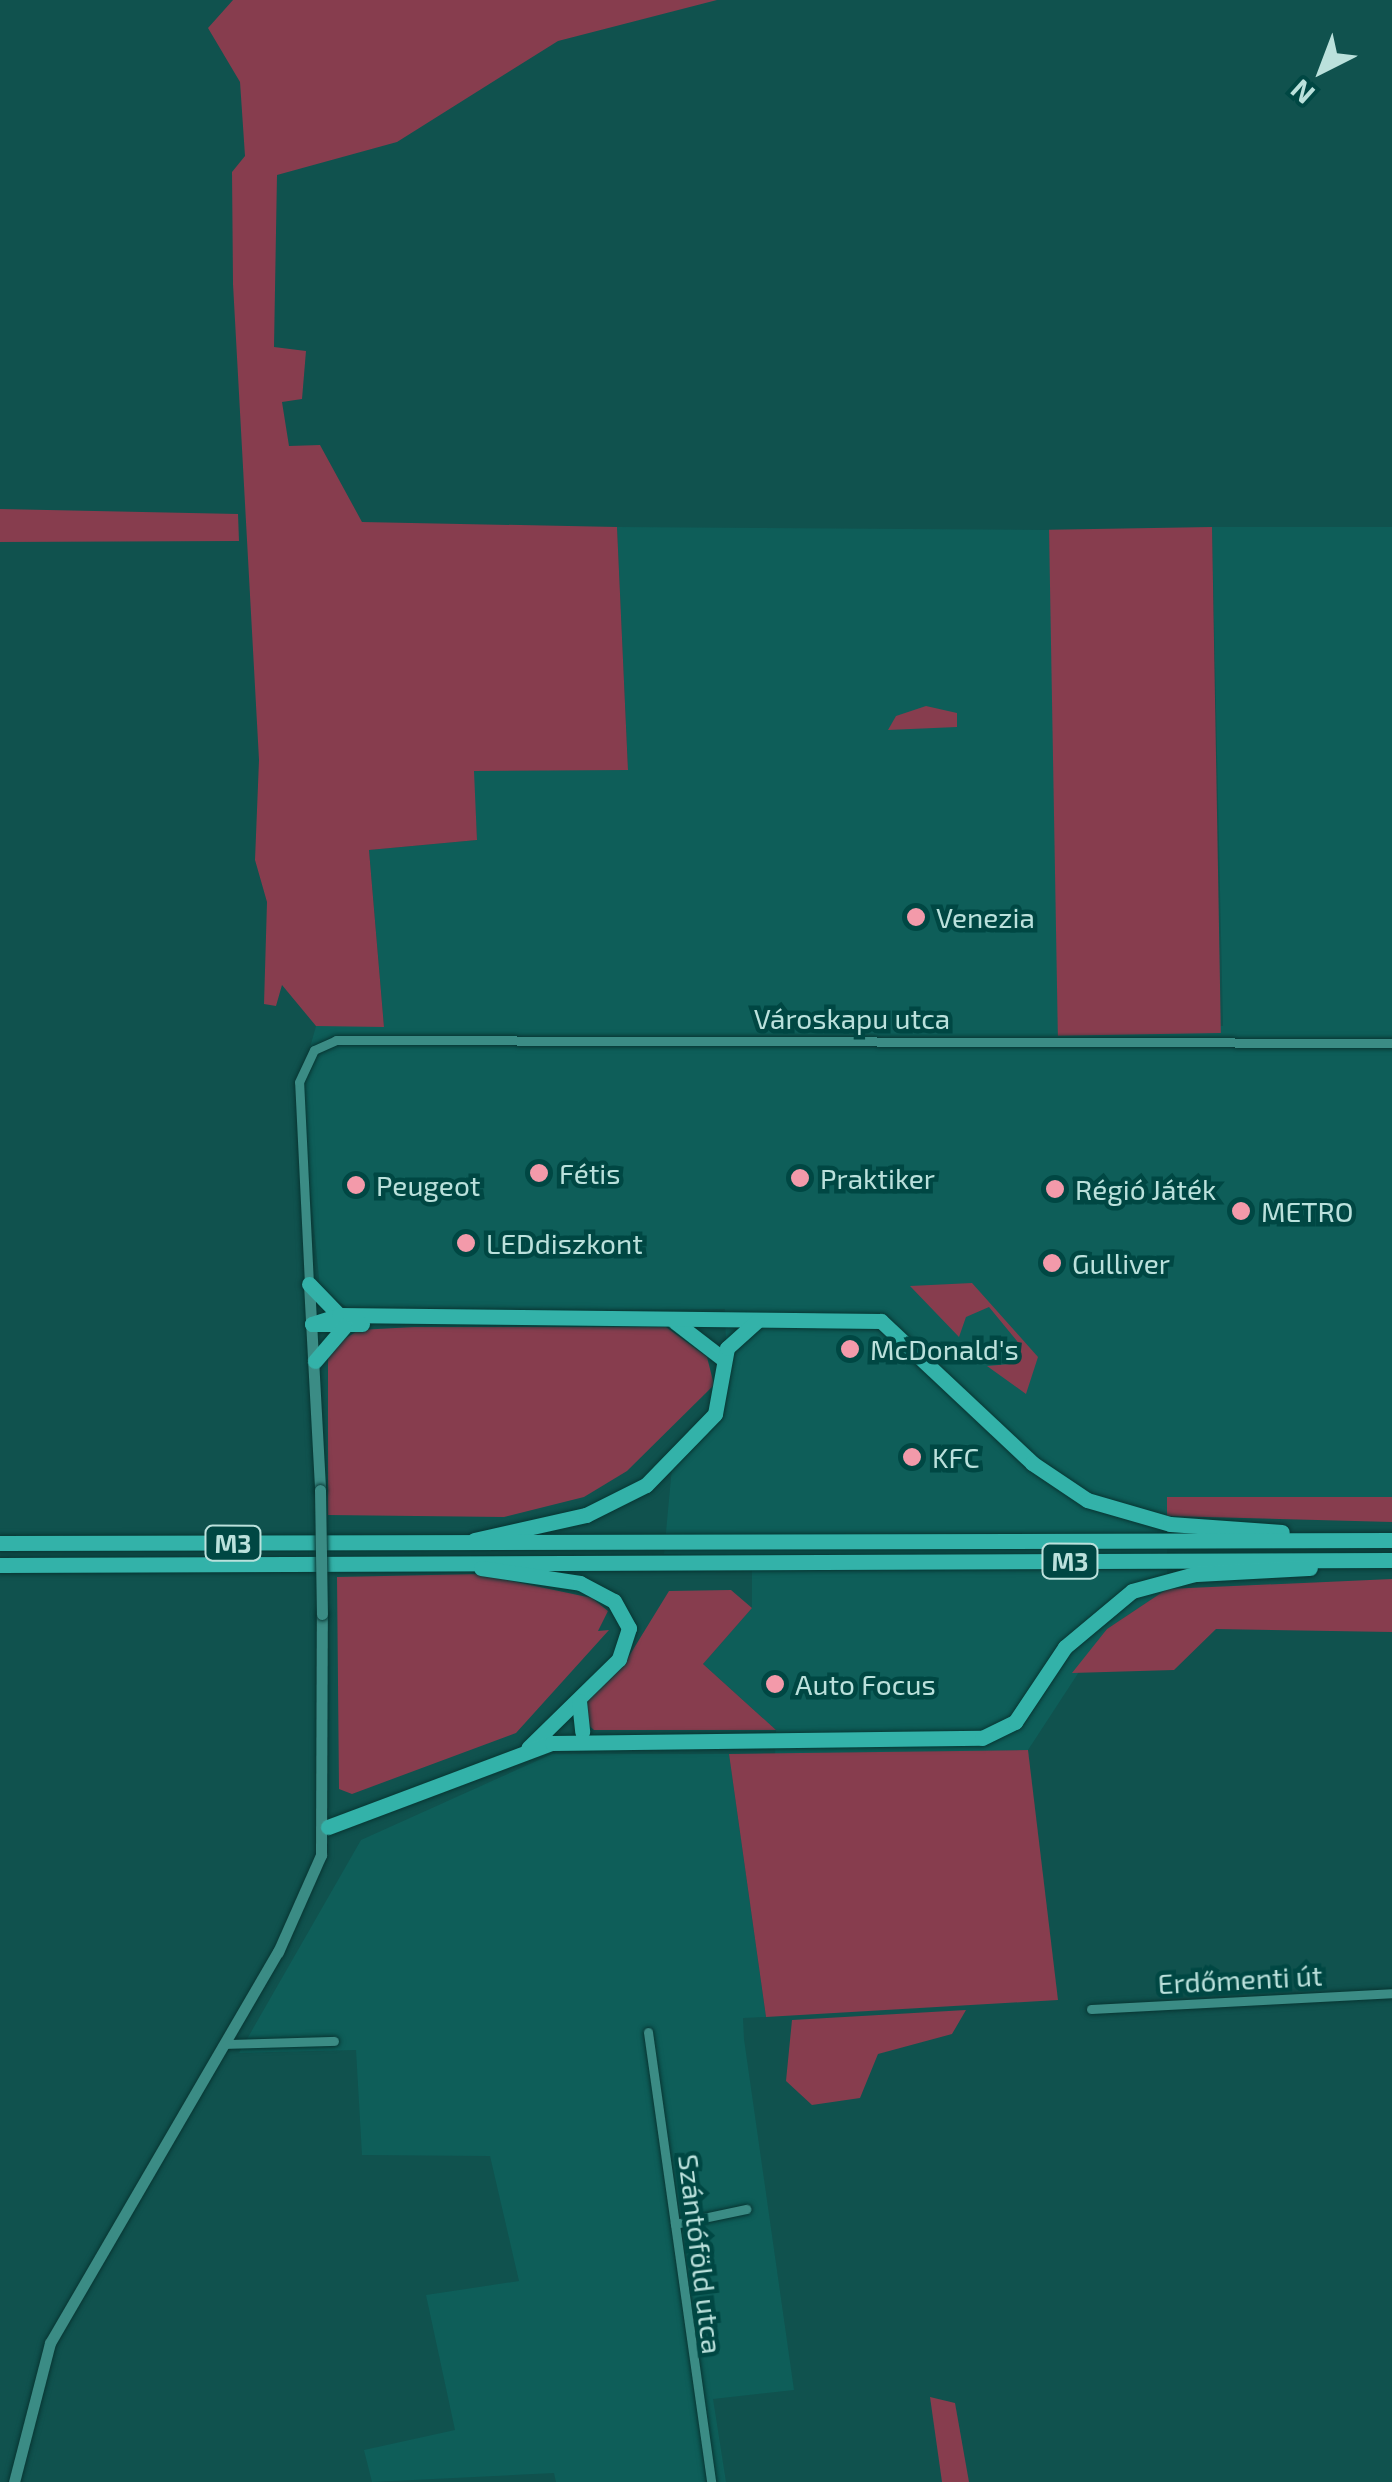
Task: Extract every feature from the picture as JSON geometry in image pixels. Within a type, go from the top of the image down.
[{"type":"highway","points":[[309,1284],[342,1321]]},
{"type":"highway","points":[[315,1361],[342,1321]]},
{"type":"highway","points":[[672,1321],[722,1353]]},
{"type":"highway","points":[[465,1543],[586,1516],[630,1496],[714,1414],[722,1353],[720,1321]]},
{"type":"highway","points":[[722,1353],[757,1321]]},
{"type":"highway","points":[[312,1324],[886,1322],[1024,1453],[1078,1494],[1132,1516],[1355,1541]]},
{"type":"highway","name":"M3","points":[[0,1544],[1392,1540]]},
{"type":"highway","points":[[549,1729],[588,1736],[982,1738],[1015,1722],[1044,1678],[1132,1590],[1195,1574],[1341,1560]]},
{"type":"highway","name":"M3","points":[[0,1565],[1392,1560]]},
{"type":"highway","points":[[468,1563],[605,1595],[627,1620],[628,1648],[524,1752]]},
{"type":"highway","points":[[579,1701],[588,1736]]},
{"type":"highway","points":[[328,1826],[524,1752],[588,1736]]},
{"type":"street","name":"Városkapu utca","points":[[309,1284],[298,1082],[314,1050],[357,1037],[1392,1043]]},
{"type":"street","points":[[14,2482],[50,2343],[226,2044],[304,1901],[328,1826],[320,1490],[309,1284]]},
{"type":"street","name":"Erdőmenti út","points":[[1090,2009],[1392,1993]]},
{"type":"street","name":"Szántóföld utca","points":[[648,2032],[712,2482]]},
{"type":"street","points":[[226,2044],[334,2041]]},
{"type":"street","points":[[675,2224],[746,2209]]},
{"type":"shaded area","points":[[233,0],[717,0],[558,41],[397,142],[277,175],[274,347],[306,351],[302,399],[282,402],[289,446],[320,445],[362,522],[617,527],[628,770],[474,771],[477,840],[369,850],[384,1027],[316,1026],[282,985],[276,1006],[264,1004],[267,902],[255,860],[259,760],[233,284],[232,172],[245,156],[240,82],[208,28]]},
{"type":"shaded area","points":[[0,509],[238,514],[239,541],[0,542]]},
{"type":"shaded area","points":[[617,527],[1049,530],[1065,1025],[1223,1026],[1212,527],[1392,527],[1392,1497],[1167,1497],[1167,1589],[1107,1629],[1028,1750],[775,1755],[776,1730],[703,1664],[752,1608],[752,1558],[664,1554],[672,1467],[727,1385],[725,1309],[354,1312],[320,1289],[300,1083],[316,1026],[384,1026],[369,850],[477,840],[473,771],[628,769]]},
{"type":"shaded area","points":[[1212,527],[1221,1033],[1058,1036],[1049,530]]},
{"type":"shaded area","points":[[926,706],[957,713],[957,727],[888,730],[896,716]]},
{"type":"shaded area","points":[[972,1283],[1038,1357],[1026,1394],[987,1366],[1010,1364],[1021,1346],[989,1307],[966,1317],[959,1337],[910,1286]]},
{"type":"shaded area","points":[[666,1327],[707,1357],[714,1385],[627,1471],[584,1497],[504,1517],[328,1515],[328,1349],[359,1330]]},
{"type":"shaded area","points":[[1167,1497],[1392,1497],[1392,1522],[1167,1516]]},
{"type":"shaded area","points":[[478,1574],[592,1598],[608,1611],[598,1631],[609,1630],[516,1733],[352,1794],[339,1789],[337,1577]]},
{"type":"shaded area","points":[[1392,1579],[1392,1632],[1216,1629],[1174,1670],[1072,1673],[1107,1629],[1167,1589]]},
{"type":"shaded area","points":[[731,1590],[752,1608],[703,1664],[776,1730],[594,1730],[583,1720],[583,1703],[626,1661],[669,1591]]},
{"type":"shaded area","points":[[1028,1750],[1058,2000],[766,2017],[729,1754]]},
{"type":"shaded area","points":[[552,1754],[729,1754],[766,2017],[743,2018],[744,2039],[794,2390],[713,2399],[726,2482],[556,2482],[554,2473],[372,2482],[364,2450],[455,2430],[426,2295],[519,2281],[490,2156],[362,2155],[356,2050],[239,2053],[361,1840]]},
{"type":"shaded area","points":[[966,2010],[952,2034],[878,2054],[860,2098],[812,2105],[786,2081],[792,2020]]},
{"type":"shaded area","points":[[930,2397],[955,2403],[969,2482],[942,2482]]},
{"type":"place","name":"Venezia","points":[[916,917]]},
{"type":"place","name":"Fétis","points":[[539,1173]]},
{"type":"place","name":"Praktiker","points":[[800,1178]]},
{"type":"place","name":"Peugeot","points":[[356,1185]]},
{"type":"place","name":"Régió Játék","points":[[1055,1189]]},
{"type":"place","name":"METRO","points":[[1241,1211]]},
{"type":"place","name":"LEDdiszkont","points":[[466,1243]]},
{"type":"place","name":"Gulliver","points":[[1052,1263]]},
{"type":"place","name":"McDonald's","points":[[850,1349]]},
{"type":"place","name":"KFC","points":[[912,1457]]},
{"type":"place","name":"Auto Focus","points":[[775,1684]]}]
